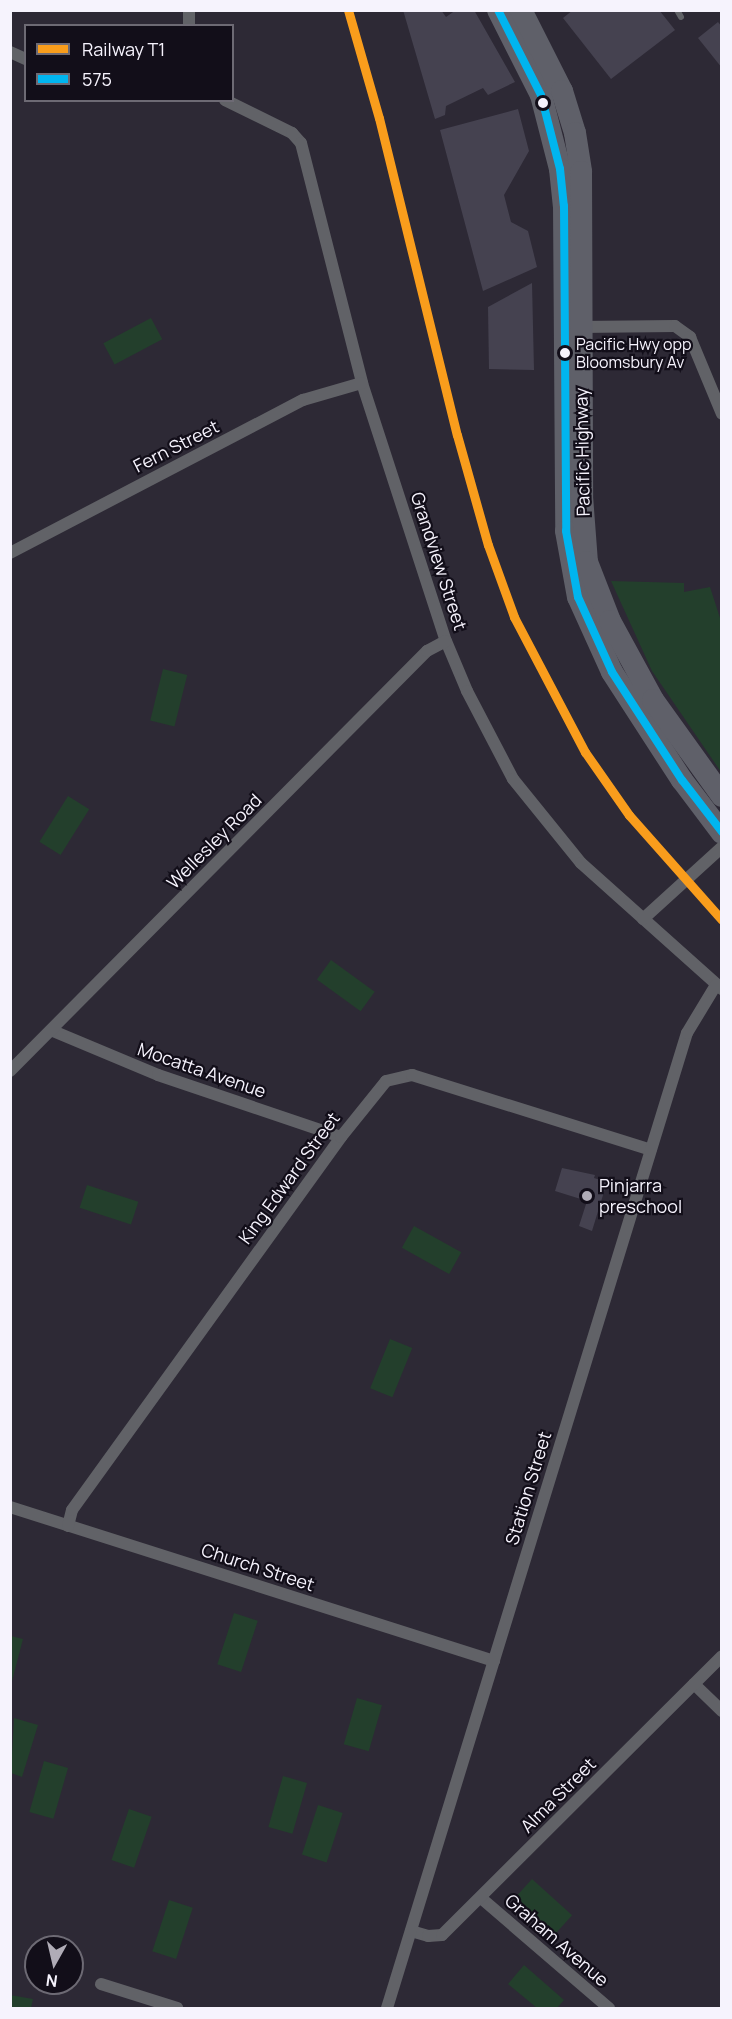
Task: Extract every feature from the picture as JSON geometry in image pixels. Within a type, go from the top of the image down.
[{"type":"highway","name":"Pacific Highway","points":[[521,10],[562,91],[575,133],[583,209],[573,327],[566,531],[578,597],[612,672],[682,780],[722,833]]},
{"type":"highway","name":"Pacific Highway","points":[[498,11],[527,61],[554,134],[564,206],[587,562],[610,621],[653,700],[722,796]]},
{"type":"street","points":[[10,52],[24,58]]},
{"type":"street","name":"Grandview Street","points":[[229,102],[292,133],[301,143],[362,383],[446,641],[467,691],[513,779],[581,863],[719,987]]},
{"type":"street","points":[[573,327],[675,326],[690,337],[722,414]]},
{"type":"street","name":"Fern Street","points":[[10,553],[303,400],[362,383]]},
{"type":"street","name":"Wellesley Road","points":[[10,1071],[427,651],[446,641]]},
{"type":"street","points":[[643,919],[722,848]]},
{"type":"street","name":"Station Street","points":[[387,2008],[687,1033],[719,987]]},
{"type":"street","name":"Mocatta Avenue","points":[[52,1031],[158,1075],[341,1137]]},
{"type":"street","name":"King Edward Street","points":[[68,1526],[72,1510],[376,1089],[399,1076],[412,1075],[651,1150]]},
{"type":"street","name":"Church Street","points":[[10,1507],[494,1661]]},
{"type":"street","name":"Alma Street","points":[[411,1931],[428,1936],[442,1935],[722,1656]]},
{"type":"street","points":[[694,1684],[722,1711]]},
{"type":"street","name":"Graham Avenue","points":[[481,1898],[609,2008]]},
{"type":"street","points":[[101,1984],[177,2008]]},
{"type":"green space","points":[[151,318],[162,339],[115,365],[103,343]]},
{"type":"green space","points":[[611,581],[684,583],[684,592],[710,587],[721,621],[721,772],[652,671]]},
{"type":"green space","points":[[163,669],[187,675],[174,726],[150,720]]},
{"type":"green space","points":[[68,796],[89,809],[61,855],[39,842]]},
{"type":"green space","points":[[331,960],[375,992],[361,1011],[317,979]]},
{"type":"green space","points":[[87,1185],[138,1202],[131,1225],[80,1208]]},
{"type":"green space","points":[[414,1226],[461,1252],[449,1274],[402,1248]]},
{"type":"green space","points":[[390,1339],[412,1348],[392,1397],[370,1388]]},
{"type":"green space","points":[[234,1613],[258,1621],[241,1672],[217,1664]]},
{"type":"green space","points":[[10,1636],[23,1639],[11,1685]]},
{"type":"green space","points":[[357,1698],[382,1705],[369,1751],[344,1744]]},
{"type":"green space","points":[[14,1718],[38,1725],[22,1777],[11,1773]]},
{"type":"green space","points":[[44,1761],[68,1768],[53,1819],[29,1812]]},
{"type":"green space","points":[[283,1776],[307,1783],[292,1834],[268,1827]]},
{"type":"green space","points":[[318,1805],[343,1813],[327,1862],[302,1854]]},
{"type":"green space","points":[[129,1809],[152,1817],[134,1868],[111,1860]]},
{"type":"green space","points":[[532,1879],[572,1915],[555,1934],[515,1898]]},
{"type":"green space","points":[[169,1900],[193,1908],[176,1959],[152,1951]]},
{"type":"green space","points":[[524,1965],[564,2000],[557,2008],[537,2008],[508,1984]]},
{"type":"green space","points":[[10,1995],[33,1999],[31,2008],[11,2008]]},
{"type":"building","points":[[403,10],[441,10],[446,17],[456,10],[474,10],[515,82],[488,95],[483,88],[446,106],[445,115],[435,119]]},
{"type":"building","points":[[573,10],[659,10],[675,30],[611,79],[563,18]]},
{"type":"building","points":[[718,22],[722,27],[722,68],[698,38]]},
{"type":"building","points":[[518,109],[529,151],[504,195],[511,222],[528,231],[537,267],[483,291],[440,130]]},
{"type":"building","points":[[532,283],[534,370],[489,369],[488,307]]},
{"type":"building","name":"Pinjarra preschool","points":[[562,1168],[595,1175],[594,1178],[607,1182],[592,1231],[579,1226],[587,1201],[555,1191]]},
{"type":"rail line","name":"T1","points":[[348,10],[379,118],[457,435],[488,545],[514,617],[585,752],[629,815],[722,920]]},
{"type":"transit line","name":"575","points":[[498,10],[541,95],[560,169],[564,206],[566,531],[578,597],[612,672],[682,780],[722,832]]},
{"type":"place","name":"Pacific Hwy opp Bloomsbury Av","points":[[565,353]]},
{"type":"place","name":"Pinjarra preschool","points":[[587,1196]]}]
